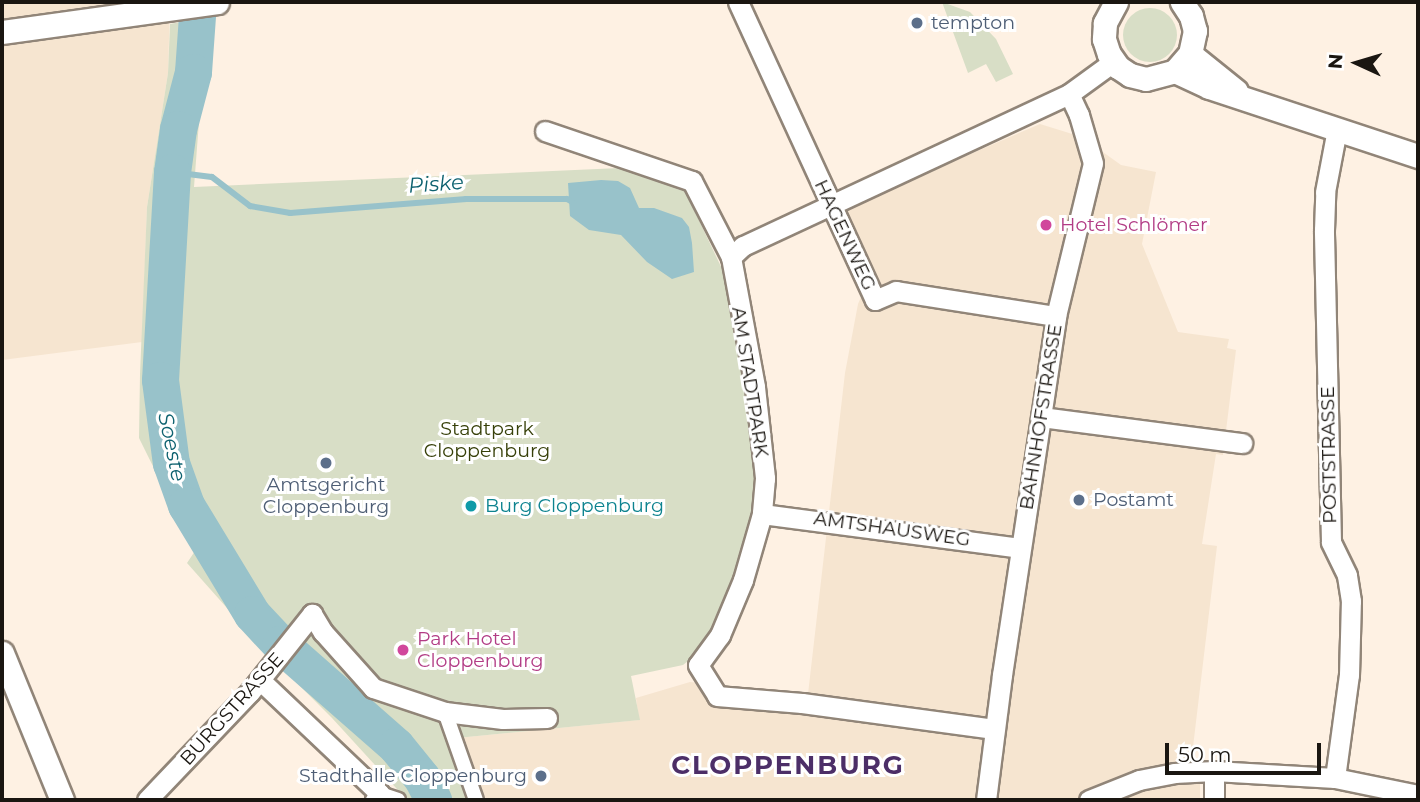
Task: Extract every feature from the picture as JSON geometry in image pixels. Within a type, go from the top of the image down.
[{"type":"street","points":[[2,32],[217,2]]},
{"type":"street","name":"HAGENWEG","points":[[738,2],[876,300],[896,291],[1056,316]]},
{"type":"street","points":[[1115,2],[1105,23],[1104,39],[1113,62],[1130,75],[1146,79],[1182,63],[1195,31],[1191,6]]},
{"type":"street","points":[[731,257],[743,246],[1069,94],[1113,62]]},
{"type":"street","points":[[1182,63],[1240,95],[1418,156]]},
{"type":"street","name":"BAHNHOFSTRASSE","points":[[986,800],[1020,548],[1056,316],[1093,163],[1079,115],[1069,94]]},
{"type":"street","name":"POSTSTRASSE","points":[[1335,778],[1349,675],[1351,601],[1346,575],[1331,542],[1324,280],[1325,192],[1337,128]]},
{"type":"street","name":"AM STADTPARK","points":[[545,131],[692,181],[731,257],[762,440],[765,478],[762,514],[734,604],[720,635],[698,665],[717,696],[802,703],[995,729]]},
{"type":"street","points":[[1041,417],[1242,443]]},
{"type":"street","name":"AMTSHAUSWEG","points":[[762,514],[1020,548]]},
{"type":"street","name":"BURGSTRASSE","points":[[147,800],[265,675],[312,614],[323,632],[373,688],[445,712]]},
{"type":"street","points":[[2,653],[62,800]]},
{"type":"street","points":[[265,675],[384,798]]},
{"type":"street","points":[[476,800],[445,712],[503,719],[547,718]]},
{"type":"street","points":[[1214,771],[1214,800]]},
{"type":"street","points":[[1089,800],[1139,780],[1174,773],[1214,771],[1335,778],[1418,795]]},
{"type":"shaded area","points":[[2,2],[170,2],[168,73],[147,207],[142,342],[2,360]]},
{"type":"shaded area","points":[[1040,124],[1082,137],[1121,165],[1156,172],[1142,244],[1178,332],[1229,339],[1227,348],[1236,350],[1223,455],[1216,454],[1202,544],[1217,546],[1193,747],[1200,781],[1200,800],[469,800],[447,739],[639,720],[636,698],[690,682],[808,694],[845,373],[858,304],[868,281],[841,210]]},
{"type":"green space","points":[[942,2],[970,12],[996,39],[1013,74],[996,82],[986,64],[968,73]]},
{"type":"green space","points":[[1150,8],[1169,16],[1177,35],[1169,54],[1150,62],[1131,54],[1123,35],[1131,16]]},
{"type":"green space","name":"Stadtpark Cloppenburg","points":[[207,17],[194,187],[642,167],[678,176],[724,273],[747,392],[754,448],[755,503],[744,553],[708,645],[683,665],[631,676],[640,720],[447,739],[469,800],[407,800],[332,718],[266,652],[187,563],[195,551],[139,438],[147,207],[168,73],[170,24]]},
{"type":"water","points":[[618,181],[630,188],[639,208],[654,208],[682,218],[689,227],[694,272],[672,279],[647,262],[621,235],[589,230],[570,216],[568,183]]},
{"type":"waterway","name":"Soeste","points":[[198,2],[193,72],[178,129],[172,172],[160,380],[171,463],[186,505],[252,614],[280,644],[396,746],[422,778],[433,800]]},
{"type":"waterway","name":"Piske","points":[[172,172],[212,177],[250,206],[290,213],[466,199],[567,199],[574,203]]},
{"type":"place","name":"tempton","points":[[917,23]]},
{"type":"place","name":"Hotel Schlömer","points":[[1046,225]]},
{"type":"place","name":"Amtsgericht Cloppenburg","points":[[326,463]]},
{"type":"place","name":"Postamt","points":[[1079,500]]},
{"type":"place","name":"Burg Cloppenburg","points":[[471,506]]},
{"type":"place","name":"Park Hotel Cloppenburg","points":[[403,650]]},
{"type":"place","name":"Stadthalle Cloppenburg","points":[[541,776]]},
{"type":"district","name":"CLOPPENBURG","points":[[788,766]]}]
